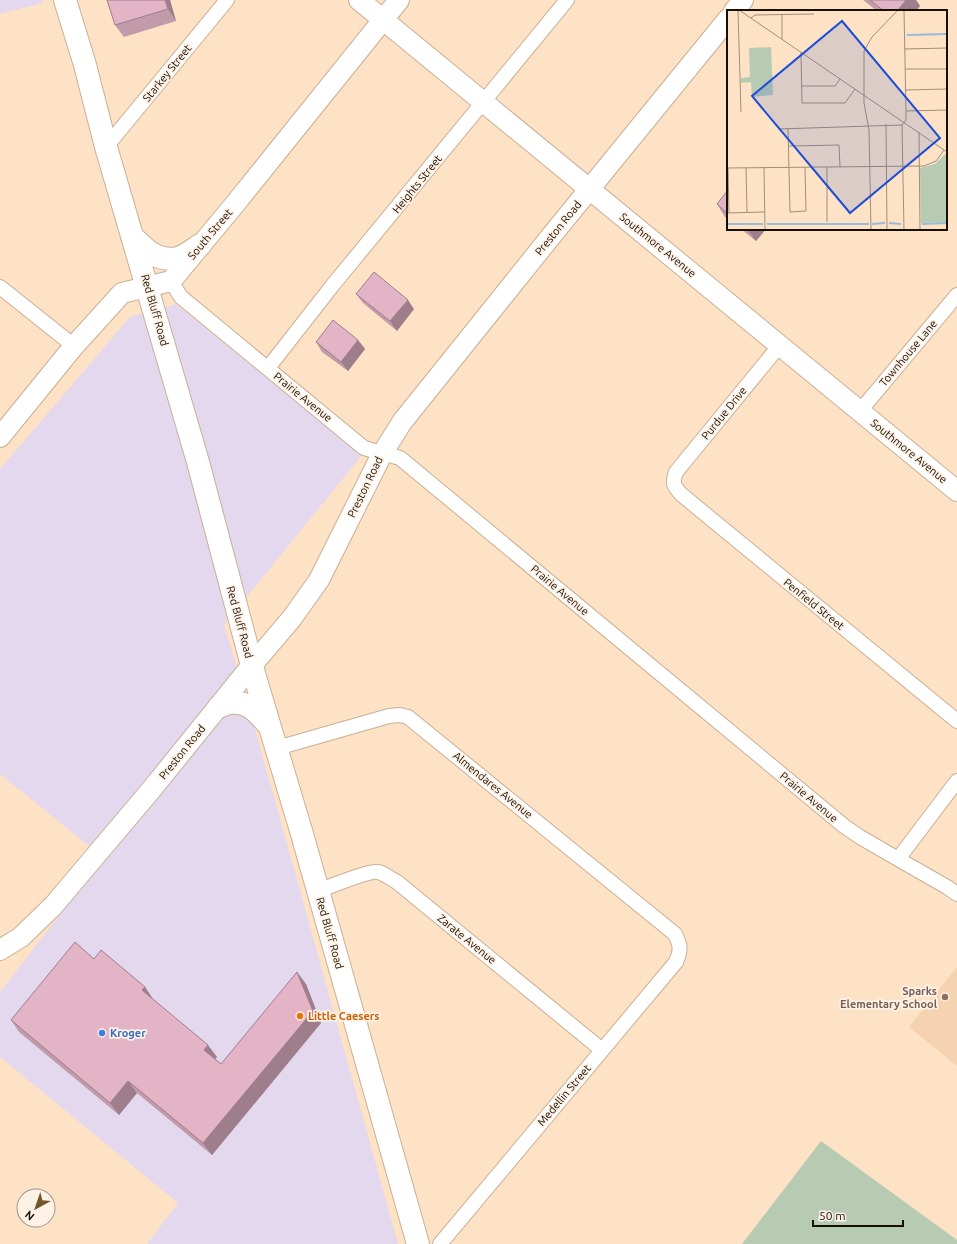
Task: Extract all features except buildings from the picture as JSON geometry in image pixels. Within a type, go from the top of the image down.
[{"type":"main road","name":"Red Bluff Road","points":[[65,0],[198,462],[252,665],[418,1244]]},
{"type":"main road","name":"Southmore Avenue","points":[[359,0],[957,491]]},
{"type":"main road","name":"South Street","points":[[171,281],[399,0]]},
{"type":"main road","points":[[735,10],[743,0]]},
{"type":"main road","name":"Preston Road","points":[[0,950],[21,937],[52,906],[151,790],[292,618],[319,580],[382,454],[402,422],[727,20]]},
{"type":"main road","points":[[134,238],[149,253],[162,258],[178,258],[200,245]]},
{"type":"main road","points":[[0,437],[74,346],[122,293],[171,281]]},
{"type":"main road","points":[[219,707],[231,702],[244,704],[256,711],[270,728]]},
{"type":"street","name":"Starkey Street","points":[[106,146],[227,0]]},
{"type":"street","name":"Heights Street","points":[[268,368],[332,286],[567,0]]},
{"type":"street","name":"Prairie Avenue","points":[[171,281],[181,298],[364,448],[400,458],[844,826],[957,894]]},
{"type":"street","points":[[0,287],[74,346]]},
{"type":"street","name":"Townhouse Lane","points":[[860,411],[957,295]]},
{"type":"street","name":"Purdue Drive","points":[[673,484],[673,479],[676,472],[780,345]]},
{"type":"street","name":"Penfield Street","points":[[673,484],[682,495],[957,721]]},
{"type":"street","name":"Almendares Avenue","points":[[277,748],[389,716],[400,715],[408,717],[675,934],[680,944]]},
{"type":"street","points":[[898,859],[957,781]]},
{"type":"street","name":"Zarate Avenue","points":[[318,891],[377,871],[386,875],[397,882],[602,1050]]},
{"type":"street","name":"Medellin Street","points":[[440,1244],[676,962],[680,953],[680,944]]},
{"type":"shaded area","points":[[0,0],[42,0],[43,3],[0,14]]},
{"type":"shaded area","points":[[176,304],[362,455],[224,625],[254,725],[398,1244],[147,1244],[178,1203],[0,1057],[0,992],[104,858],[0,774],[0,469],[130,317]]},
{"type":"shaded area","name":"Sparks Elementary School","points":[[957,967],[957,1066],[909,1027]]},
{"type":"green space","points":[[821,1141],[957,1240],[957,1244],[742,1244]]},
{"type":"place","name":"Sparks Elementary School","points":[[945,997]]},
{"type":"place","name":"Little Caesers","points":[[300,1016]]},
{"type":"place","name":"Kroger","points":[[102,1033]]}]
